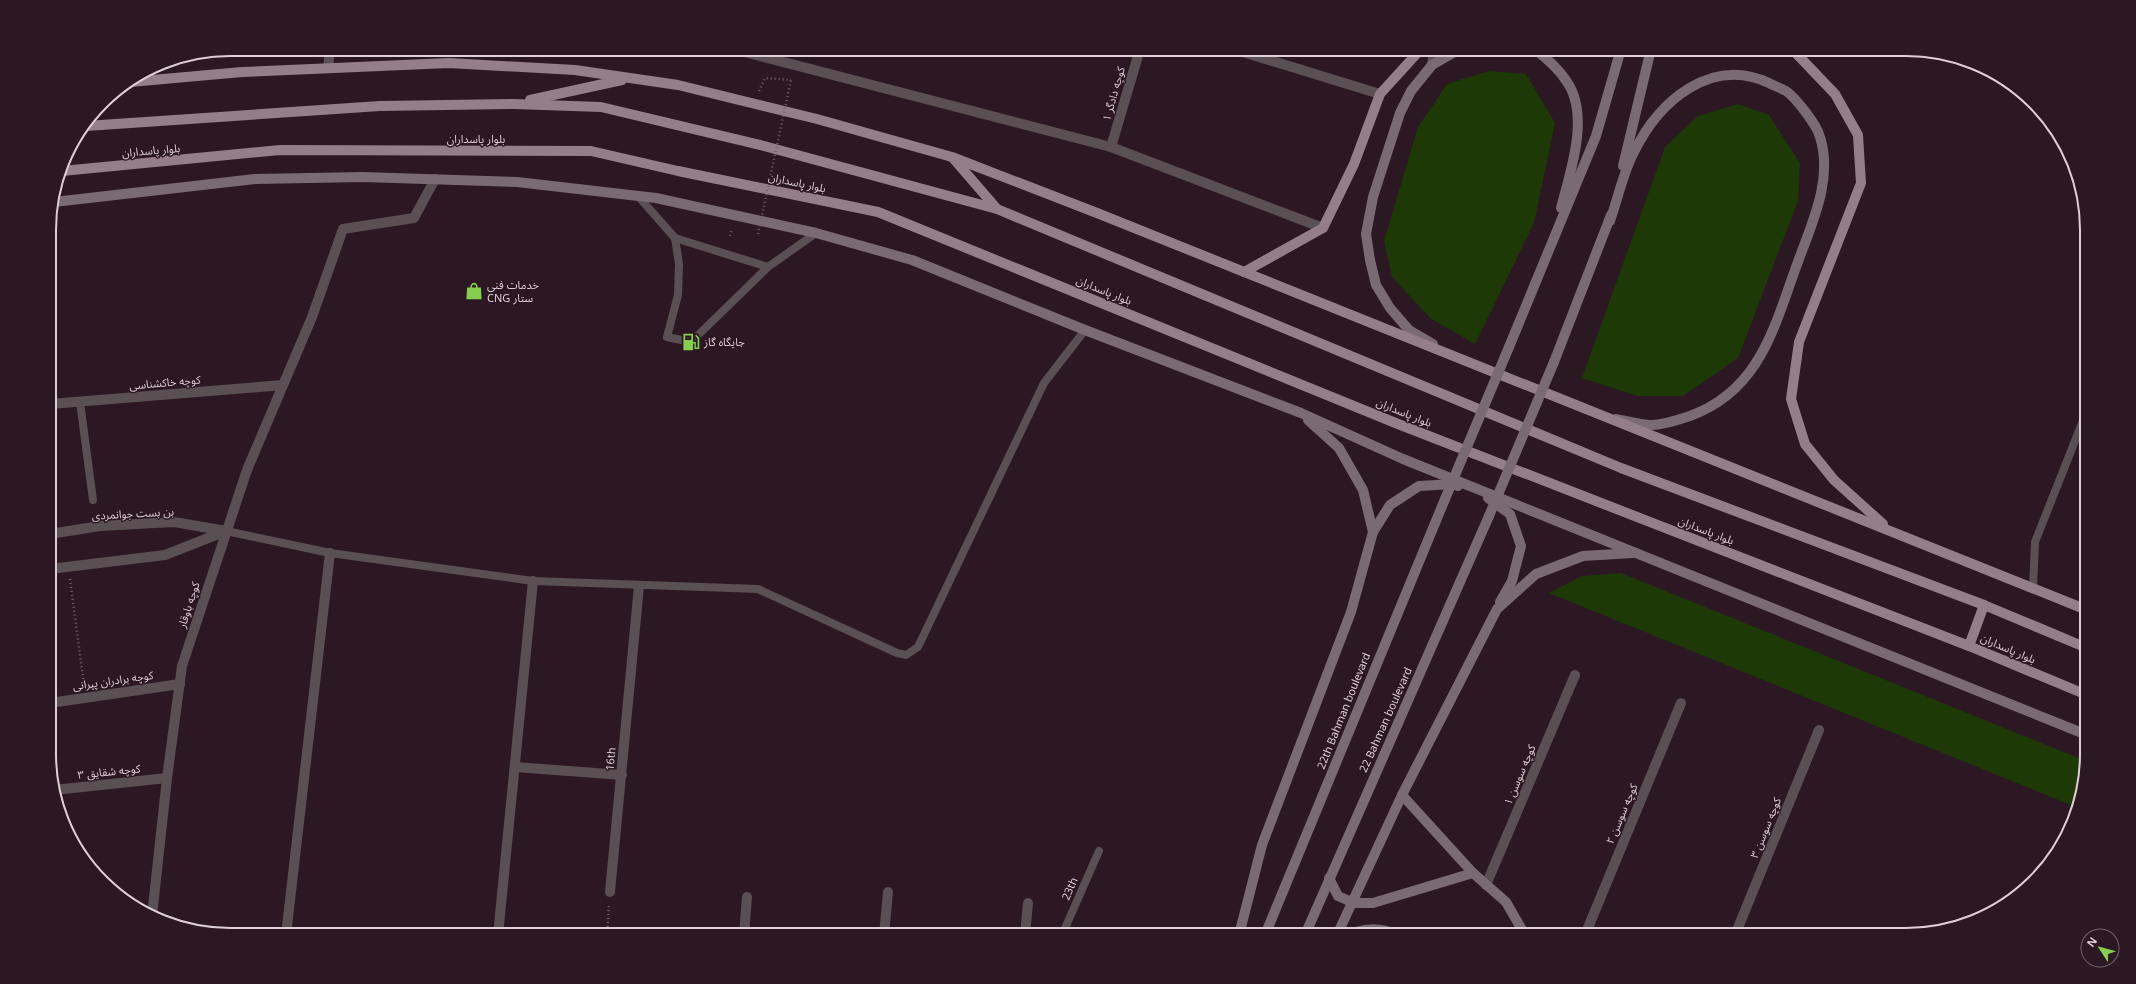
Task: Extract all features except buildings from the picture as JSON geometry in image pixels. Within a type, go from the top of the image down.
[{"type":"main road","points":[[1244,272],[1323,228],[1354,164],[1380,94],[1415,56]]},
{"type":"main road","points":[[1448,56],[1432,66],[1411,91],[1400,113],[1373,197],[1366,234],[1376,285],[1390,308],[1409,330],[1448,353]]},
{"type":"main road","points":[[1543,56],[1555,66],[1570,85],[1576,108],[1577,143],[1554,240]]},
{"type":"main road","points":[[1554,240],[1596,136],[1619,56]]},
{"type":"main road","points":[[1610,221],[1649,56]]},
{"type":"main road","points":[[1799,56],[1836,94],[1858,135],[1861,183],[1799,342],[1791,399],[1805,444],[1834,480],[1889,530]]},
{"type":"main road","points":[[140,81],[242,72],[457,63],[575,70],[686,87],[817,120],[952,157],[1611,418],[2080,607]]},
{"type":"main road","points":[[1610,221],[1634,152],[1659,113],[1683,92],[1710,78],[1739,74],[1760,79],[1786,91],[1804,111],[1820,136],[1824,167],[1819,204],[1769,340],[1748,377],[1730,394],[1704,411],[1677,420],[1651,425],[1611,418]]},
{"type":"main road","points":[[514,104],[628,79]]},
{"type":"main road","points":[[91,126],[380,106],[514,104],[601,107],[764,146],[997,210],[1621,468],[1984,605],[2080,645]]},
{"type":"main road","name":"بلوار پاسداران","points":[[66,171],[280,150],[591,151],[678,171],[878,212],[1391,421],[1969,646],[2080,692]]},
{"type":"main road","points":[[952,157],[997,210]]},
{"type":"main road","points":[[58,202],[255,179],[363,177],[517,182],[656,198],[816,233],[912,260],[1085,330],[1301,413],[1404,459],[2080,732]]},
{"type":"main road","name":"22 Bahman boulevard","points":[[1308,928],[1489,516],[1554,362],[1610,221]]},
{"type":"main road","name":"22th Bahman boulevard","points":[[1268,928],[1554,240]]},
{"type":"main road","points":[[1301,413],[1339,448],[1363,490],[1373,532]]},
{"type":"main road","points":[[1242,928],[1262,845],[1351,612],[1373,532],[1390,504],[1419,486],[1454,484],[1483,494],[1510,514],[1521,546],[1512,581],[1402,795],[1354,903],[1341,928]]},
{"type":"main road","points":[[1497,609],[1536,574],[1583,556],[1637,553]]},
{"type":"main road","points":[[1969,646],[1984,605]]},
{"type":"main road","points":[[1402,795],[1473,873],[1506,902],[1521,928]]},
{"type":"main road","points":[[1329,878],[1338,896],[1354,903],[1374,902],[1473,873]]},
{"type":"street","points":[[328,68],[329,56]]},
{"type":"street","points":[[760,56],[1111,147],[1323,228]]},
{"type":"street","name":"کوچه دادگر ۱","points":[[1111,147],[1138,56]]},
{"type":"street","points":[[1256,56],[1380,94]]},
{"type":"street","points":[[1432,66],[1433,56]]},
{"type":"street","name":"کوچه باوقار","points":[[153,910],[167,778],[182,666],[247,470],[312,317],[343,229],[414,218],[435,179]]},
{"type":"street","name":"کوچه خاکشناسی","points":[[56,404],[283,384]]},
{"type":"street","name":"بن بست جوانمردی","points":[[56,533],[100,526],[174,522],[226,531]]},
{"type":"street","points":[[56,568],[165,555],[226,531]]},
{"type":"street","points":[[287,928],[330,552]]},
{"type":"street","points":[[499,928],[533,581]]},
{"type":"street","name":"16th","points":[[610,892],[639,586]]},
{"type":"street","name":"کوچه سوسن ۱","points":[[1486,884],[1575,675]]},
{"type":"street","name":"کوچه برادران پیرانی","points":[[56,702],[180,684]]},
{"type":"street","name":"کوچه سوسن ۲","points":[[1588,928],[1681,703]]},
{"type":"street","name":"کوچه سوسن ۳","points":[[1738,928],[1819,730]]},
{"type":"street","points":[[514,767],[622,775]]},
{"type":"street","name":"کوچه شقایق ۳","points":[[59,789],[167,778]]},
{"type":"street","points":[[885,928],[888,892]]},
{"type":"street","points":[[745,928],[747,897]]},
{"type":"street","points":[[1026,928],[1028,903]]},
{"type":"lane","points":[[638,196],[675,238],[768,267]]},
{"type":"lane","points":[[675,238],[679,264],[678,295],[667,337],[691,342],[768,267],[816,233]]},
{"type":"lane","points":[[226,531],[330,552],[533,581],[639,586],[758,589],[906,656],[918,648],[1044,383],[1085,330]]},
{"type":"lane","points":[[80,402],[93,500]]},
{"type":"lane","points":[[2034,588],[2035,542],[2080,428]]},
{"type":"lane","name":"23th","points":[[1065,928],[1099,851]]},
{"type":"path","points":[[758,234],[791,80],[765,78]]},
{"type":"path","points":[[730,236],[732,229]]},
{"type":"path","points":[[69,567],[86,698]]},
{"type":"path","points":[[607,928],[610,892]]},
{"type":"green space","points":[[1489,71],[1526,74],[1555,123],[1534,223],[1475,344],[1430,318],[1392,277],[1384,241],[1418,127],[1447,84]]},
{"type":"green space","points":[[1738,104],[1769,115],[1800,163],[1798,201],[1738,358],[1683,396],[1638,396],[1582,378],[1665,147],[1698,116]]},
{"type":"green space","points":[[1621,573],[2080,759],[2079,776],[2072,805],[1549,593],[1582,576]]},
{"type":"place","name":"خدمات فنی‌ CNG ستار","points":[[474,291]]},
{"type":"place","name":"جایگاه گاز","points":[[691,342]]}]
